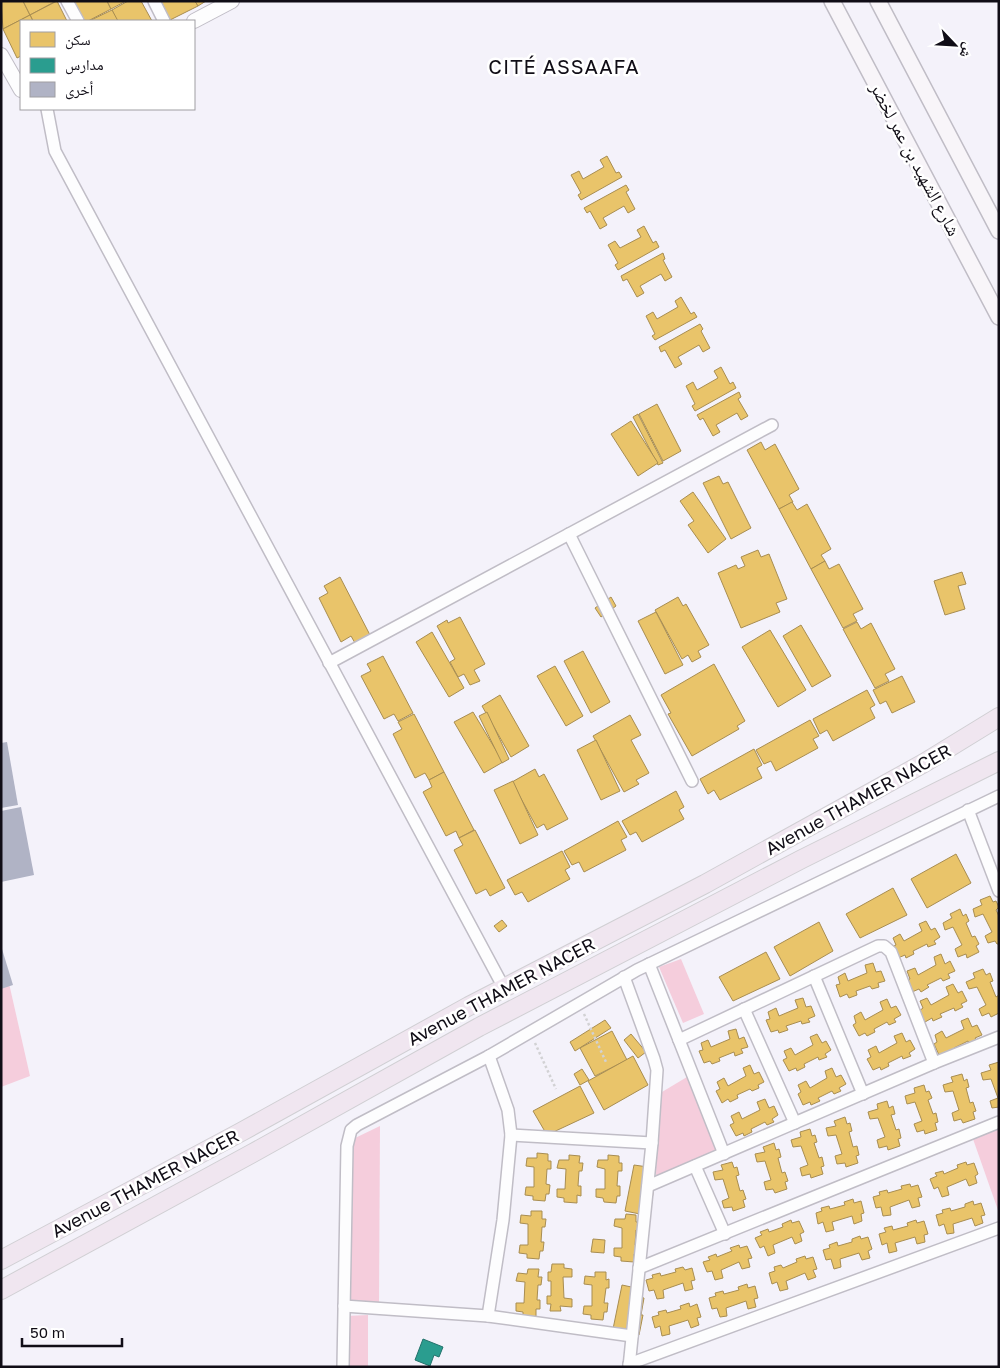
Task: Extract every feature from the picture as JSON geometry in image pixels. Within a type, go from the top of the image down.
[{"type":"highway","name":"Avenue THAMER NACER","points":[[1,1260],[504,988],[731,870],[924,763],[999,717]]},
{"type":"highway","name":"Avenue THAMER NACER","points":[[1,1290],[488,1022],[802,859],[999,761]]},
{"type":"main road","name":"شارع الشهيد بن عمر لخضر","points":[[832,1],[999,317]]},
{"type":"main road","points":[[878,1],[994,210],[999,231]]},
{"type":"street","points":[[68,1],[78,20]]},
{"type":"street","points":[[154,1],[164,20]]},
{"type":"street","points":[[195,20],[232,1]]},
{"type":"street","points":[[1,55],[20,88]]},
{"type":"street","points":[[48,110],[55,151],[504,988]]},
{"type":"street","points":[[329,663],[772,425]]},
{"type":"street","points":[[569,534],[692,781]]},
{"type":"street","points":[[344,1367],[347,1146],[352,1130],[367,1120],[489,1056],[649,964],[999,796]]},
{"type":"street","points":[[968,810],[999,891]]},
{"type":"street","points":[[679,1040],[878,946],[887,948],[891,952],[934,1063]]},
{"type":"street","points":[[649,964],[724,1154]]},
{"type":"street","points":[[814,976],[863,1094]]},
{"type":"street","points":[[624,977],[657,1070],[648,1186],[629,1366],[999,1228]]},
{"type":"street","points":[[744,1009],[795,1123]]},
{"type":"street","points":[[648,1186],[999,1037]]},
{"type":"street","points":[[488,1316],[503,1220],[511,1135],[508,1110],[489,1056]]},
{"type":"street","points":[[639,1268],[999,1122]]},
{"type":"street","points":[[511,1135],[652,1143]]},
{"type":"street","points":[[695,1166],[725,1234]]},
{"type":"street","points":[[344,1306],[488,1316],[632,1336]]},
{"type":"path","points":[[580,1003],[606,1062]]},
{"type":"path","points":[[530,1032],[556,1089]]},
{"type":"shaded area","points":[[1,948],[30,1076],[1,1087]]},
{"type":"shaded area","points":[[681,959],[704,1014],[683,1023],[659,967]]},
{"type":"shaded area","points":[[692,1074],[720,1151],[656,1179],[657,1095]]},
{"type":"shaded area","points":[[380,1126],[379,1304],[350,1304],[353,1139]]},
{"type":"shaded area","points":[[999,1128],[999,1213],[973,1139]]},
{"type":"shaded area","points":[[368,1315],[368,1367],[346,1367],[346,1316]]},
{"type":"building: سكن","points":[[1,1],[23,1],[30,15],[3,29]]},
{"type":"building: سكن","points":[[23,1],[56,1],[30,15]]},
{"type":"building: سكن","points":[[57,1],[66,20],[32,20],[30,15]]},
{"type":"building: سكن","points":[[73,1],[107,1],[111,9],[90,20],[82,20]]},
{"type":"building: سكن","points":[[107,1],[126,1],[111,9]]},
{"type":"building: سكن","points":[[128,1],[141,1],[151,20],[117,20],[112,10]]},
{"type":"building: سكن","points":[[161,1],[195,1],[198,6],[170,20]]},
{"type":"building: سكن","points":[[195,1],[206,1],[198,6]]},
{"type":"building: سكن","points":[[112,10],[117,20],[91,20]]},
{"type":"building: سكن","points":[[30,15],[32,20],[20,20]]},
{"type":"building: سكن","points":[[20,20],[20,56],[17,58],[3,29]]},
{"type":"building: سكن","points":[[607,156],[616,173],[619,172],[622,177],[581,200],[578,195],[581,193],[571,175],[579,171],[583,179],[604,167],[600,160]]},
{"type":"building: سكن","points":[[626,185],[629,190],[626,192],[635,209],[628,213],[624,206],[603,218],[607,225],[600,229],[590,211],[587,213],[584,208]]},
{"type":"building: سكن","points":[[644,226],[653,243],[656,241],[659,247],[618,270],[615,265],[618,263],[608,245],[615,241],[620,248],[641,237],[637,230]]},
{"type":"building: سكن","points":[[663,253],[665,259],[663,260],[672,277],[665,281],[661,274],[640,286],[644,293],[637,297],[627,279],[623,281],[621,276]]},
{"type":"building: سكن","points":[[681,297],[691,314],[694,312],[697,317],[655,340],[652,336],[655,334],[646,316],[653,312],[657,319],[678,307],[675,301]]},
{"type":"building: سكن","points":[[700,324],[703,329],[701,331],[710,348],[703,352],[699,345],[678,357],[682,364],[675,368],[665,350],[661,352],[659,347]]},
{"type":"building: سكن","points":[[721,367],[730,384],[733,382],[736,388],[695,411],[692,406],[695,404],[686,386],[693,382],[697,390],[718,378],[714,371]]},
{"type":"building: سكن","points":[[739,392],[741,397],[738,399],[748,416],[741,420],[737,413],[716,425],[720,432],[713,436],[703,418],[700,420],[697,415]]},
{"type":"building: سكن","points":[[657,404],[681,451],[663,461],[639,414]]},
{"type":"building: سكن","points":[[638,414],[663,463],[658,465],[633,417]]},
{"type":"building: سكن","points":[[631,421],[658,463],[638,476],[611,434]]},
{"type":"building: سكن","points":[[761,442],[765,450],[775,444],[799,489],[789,495],[793,502],[779,509],[747,450]]},
{"type":"building: سكن","points":[[719,476],[723,484],[728,482],[751,528],[731,539],[703,483]]},
{"type":"building: سكن","points":[[693,492],[726,539],[708,553],[688,525],[694,521],[680,501]]},
{"type":"building: سكن","points":[[792,502],[797,510],[807,504],[831,549],[821,555],[825,561],[811,569],[779,509]]},
{"type":"building: سكن","points":[[758,550],[761,557],[769,554],[787,599],[776,603],[780,612],[741,628],[718,573],[736,565],[738,569],[745,566],[741,557]]},
{"type":"building: سكن","points":[[825,561],[829,569],[839,564],[863,609],[853,614],[857,621],[843,628],[811,569]]},
{"type":"building: سكن","points":[[962,572],[966,584],[958,586],[965,609],[945,615],[934,581]]},
{"type":"building: سكن","points":[[340,577],[370,635],[355,643],[351,636],[341,642],[319,598],[328,593],[324,586]]},
{"type":"building: سكن","points":[[611,597],[616,606],[601,617],[595,608]]},
{"type":"building: سكن","points":[[678,597],[683,606],[686,604],[709,645],[698,651],[701,657],[692,662],[688,655],[682,659],[655,610]]},
{"type":"building: سكن","points":[[656,612],[683,665],[665,674],[638,621]]},
{"type":"building: سكن","points":[[460,617],[485,664],[474,670],[480,681],[470,685],[464,674],[458,677],[450,662],[455,659],[437,626],[447,620],[448,623]]},
{"type":"building: سكن","points":[[857,622],[861,629],[871,623],[895,669],[885,674],[889,681],[875,688],[843,629]]},
{"type":"building: سكن","points":[[801,625],[831,676],[812,687],[783,636]]},
{"type":"building: سكن","points":[[770,630],[806,690],[778,707],[742,647]]},
{"type":"building: سكن","points":[[432,632],[464,688],[449,697],[416,642]]},
{"type":"building: سكن","points":[[583,651],[610,702],[591,713],[564,661]]},
{"type":"building: سكن","points":[[383,656],[413,713],[398,721],[394,714],[384,719],[361,676],[371,671],[367,664]]},
{"type":"building: سكن","points":[[714,664],[745,721],[737,726],[739,729],[692,756],[668,714],[671,713],[661,695]]},
{"type":"building: سكن","points":[[555,666],[583,716],[566,726],[537,676]]},
{"type":"building: سكن","points":[[902,676],[915,702],[892,713],[886,701],[880,704],[873,690]]},
{"type":"building: سكن","points":[[867,690],[875,705],[870,708],[875,718],[833,741],[827,730],[820,734],[813,719]]},
{"type":"building: سكن","points":[[500,695],[529,746],[511,757],[482,706]]},
{"type":"building: سكن","points":[[473,712],[503,762],[484,773],[454,722]]},
{"type":"building: سكن","points":[[487,712],[509,759],[502,763],[479,716]]},
{"type":"building: سكن","points":[[414,714],[444,772],[429,780],[425,773],[415,778],[393,734],[402,729],[398,722]]},
{"type":"building: سكن","points":[[630,715],[641,735],[631,740],[649,773],[636,780],[639,784],[624,792],[593,736]]},
{"type":"building: سكن","points":[[810,720],[819,736],[813,739],[818,748],[776,771],[771,761],[764,764],[756,750]]},
{"type":"building: سكن","points":[[596,740],[620,791],[601,800],[577,750]]},
{"type":"building: سكن","points":[[754,749],[762,765],[757,768],[762,778],[720,800],[714,790],[708,794],[700,779]]},
{"type":"building: سكن","points":[[535,769],[539,777],[544,774],[568,819],[547,830],[544,824],[537,828],[512,782]]},
{"type":"building: سكن","points":[[444,772],[474,830],[459,838],[456,831],[446,836],[423,792],[432,787],[429,780]]},
{"type":"building: سكن","points":[[513,781],[538,835],[520,844],[494,790]]},
{"type":"building: سكن","points":[[676,791],[684,807],[679,810],[684,819],[642,842],[636,832],[630,835],[622,821]]},
{"type":"building: سكن","points":[[618,821],[627,837],[621,840],[626,850],[584,872],[579,862],[572,865],[564,851]]},
{"type":"building: سكن","points":[[475,830],[505,888],[490,896],[486,889],[476,894],[454,850],[463,845],[459,838]]},
{"type":"building: سكن","points":[[562,851],[570,867],[565,870],[570,879],[528,902],[522,892],[515,895],[507,880]]},
{"type":"building: سكن","points":[[956,854],[971,883],[927,908],[911,879]]},
{"type":"building: سكن","points":[[893,888],[907,915],[860,938],[846,914]]},
{"type":"building: سكن","points":[[990,896],[999,907],[996,910],[999,916],[999,944],[995,941],[988,943],[985,936],[992,932],[983,914],[975,917],[973,909],[982,905],[980,900]]},
{"type":"building: سكن","points":[[960,909],[963,916],[966,914],[969,921],[966,923],[972,937],[975,936],[979,944],[976,946],[979,952],[967,958],[966,954],[958,957],[955,949],[962,945],[953,927],[945,930],[943,923],[952,918],[950,914]]},
{"type":"building: سكن","points":[[502,920],[507,926],[499,932],[494,926]]},
{"type":"building: سكن","points":[[926,921],[931,930],[935,928],[940,937],[934,941],[936,944],[928,947],[927,944],[913,951],[914,954],[906,958],[905,955],[898,958],[892,947],[896,945],[893,938],[900,934],[904,941],[922,931],[919,924]]},
{"type":"building: سكن","points":[[819,922],[833,951],[790,976],[774,947]]},
{"type":"building: سكن","points":[[766,952],[780,979],[733,1001],[719,977]]},
{"type":"building: سكن","points":[[941,954],[945,964],[950,961],[955,971],[948,974],[950,978],[943,981],[941,978],[927,985],[929,987],[921,992],[919,989],[912,992],[907,980],[910,979],[907,971],[915,968],[918,975],[936,965],[934,957]]},
{"type":"building: سكن","points":[[873,963],[876,972],[881,971],[885,981],[878,983],[879,987],[872,989],[870,986],[856,991],[857,995],[849,998],[847,994],[840,997],[836,985],[840,984],[838,977],[845,973],[848,981],[867,973],[865,965]]},
{"type":"building: سكن","points":[[983,969],[986,975],[990,973],[993,981],[990,982],[996,997],[999,995],[999,1013],[991,1017],[989,1013],[982,1016],[979,1009],[986,1005],[977,987],[969,989],[966,982],[975,978],[973,973]]},
{"type":"building: سكن","points":[[953,984],[958,993],[962,991],[967,1001],[961,1004],[963,1007],[955,1011],[954,1008],[940,1014],[942,1017],[933,1021],[932,1018],[925,1022],[919,1011],[923,1008],[920,1001],[927,998],[931,1005],[949,995],[946,987]]},
{"type":"building: سكن","points":[[803,998],[806,1007],[811,1006],[815,1016],[808,1019],[810,1022],[802,1024],[801,1021],[786,1026],[788,1030],[779,1033],[778,1030],[771,1032],[766,1020],[770,1019],[768,1012],[776,1008],[779,1016],[798,1008],[795,1000]]},
{"type":"building: سكن","points":[[887,999],[891,1008],[896,1006],[901,1015],[894,1019],[896,1022],[889,1025],[887,1022],[874,1029],[875,1032],[867,1036],[865,1033],[859,1036],[853,1025],[856,1023],[854,1016],[861,1012],[865,1020],[883,1010],[880,1002]]},
{"type":"building: سكن","points":[[968,1018],[972,1027],[977,1025],[982,1035],[975,1038],[977,1041],[970,1044],[968,1041],[954,1048],[956,1051],[948,1055],[946,1052],[939,1055],[934,1044],[937,1042],[935,1035],[942,1031],[946,1038],[964,1029],[961,1021]]},
{"type":"building: سكن","points":[[605,1020],[611,1028],[575,1051],[570,1042]]},
{"type":"building: سكن","points":[[736,1029],[739,1039],[744,1037],[748,1047],[741,1049],[743,1053],[735,1056],[734,1052],[719,1058],[720,1061],[712,1064],[710,1061],[704,1063],[699,1051],[703,1050],[701,1043],[708,1040],[711,1047],[730,1039],[728,1031]]},
{"type":"building: سكن","points":[[612,1031],[627,1060],[595,1076],[580,1048]]},
{"type":"building: سكن","points":[[902,1033],[906,1042],[910,1040],[915,1049],[909,1053],[911,1056],[903,1059],[902,1056],[888,1063],[889,1066],[881,1070],[880,1067],[873,1070],[867,1059],[871,1057],[868,1050],[876,1046],[879,1053],[897,1043],[894,1036]]},
{"type":"building: سكن","points":[[631,1034],[646,1052],[638,1058],[624,1040]]},
{"type":"building: سكن","points":[[817,1034],[822,1043],[826,1041],[831,1050],[825,1054],[827,1057],[819,1060],[818,1057],[804,1064],[805,1067],[797,1071],[796,1068],[789,1071],[783,1060],[787,1058],[784,1051],[791,1048],[795,1055],[813,1045],[810,1037]]},
{"type":"building: سكن","points":[[633,1056],[648,1085],[604,1110],[588,1081]]},
{"type":"building: سكن","points":[[999,1062],[999,1107],[992,1108],[990,1101],[998,1098],[991,1079],[983,1080],[981,1073],[991,1070],[989,1065]]},
{"type":"building: سكن","points":[[750,1065],[754,1074],[759,1072],[764,1082],[758,1085],[759,1088],[752,1091],[750,1089],[737,1095],[738,1098],[730,1102],[728,1099],[722,1103],[716,1091],[720,1089],[717,1082],[724,1078],[728,1086],[746,1076],[743,1068]]},
{"type":"building: سكن","points":[[832,1068],[836,1077],[841,1075],[846,1084],[839,1088],[841,1091],[834,1094],[832,1091],[818,1098],[820,1101],[811,1105],[810,1102],[803,1105],[798,1094],[801,1092],[798,1085],[806,1081],[810,1088],[827,1078],[825,1071]]},
{"type":"building: سكن","points":[[582,1069],[589,1080],[580,1085],[574,1074]]},
{"type":"building: سكن","points":[[962,1074],[964,1081],[967,1079],[969,1087],[966,1088],[970,1103],[973,1102],[976,1111],[973,1112],[975,1119],[963,1123],[961,1119],[954,1121],[952,1113],[959,1110],[953,1091],[945,1092],[943,1085],[953,1082],[951,1077]]},
{"type":"building: سكن","points":[[924,1085],[926,1092],[929,1091],[932,1098],[928,1100],[933,1114],[936,1113],[938,1122],[935,1123],[937,1130],[925,1134],[924,1130],[917,1132],[914,1124],[922,1121],[915,1102],[907,1104],[905,1096],[915,1093],[914,1088]]},
{"type":"building: سكن","points":[[580,1086],[594,1113],[547,1135],[533,1111]]},
{"type":"building: سكن","points":[[765,1099],[769,1108],[774,1106],[778,1115],[772,1119],[774,1122],[767,1125],[765,1122],[751,1129],[752,1132],[744,1136],[743,1133],[736,1136],[730,1125],[734,1123],[731,1116],[739,1112],[742,1119],[760,1110],[757,1102]]},
{"type":"building: سكن","points":[[887,1101],[889,1108],[893,1106],[895,1114],[891,1115],[896,1130],[899,1129],[901,1138],[898,1139],[900,1146],[888,1150],[887,1146],[879,1148],[877,1140],[885,1137],[878,1118],[870,1119],[868,1112],[878,1109],[877,1104]]},
{"type":"building: سكن","points":[[845,1117],[847,1124],[850,1123],[852,1131],[849,1132],[853,1147],[857,1146],[859,1155],[856,1156],[858,1163],[846,1167],[845,1163],[837,1164],[835,1156],[842,1154],[836,1135],[828,1136],[826,1128],[836,1126],[834,1121]]},
{"type":"building: سكن","points":[[810,1129],[812,1136],[815,1135],[817,1142],[814,1143],[819,1158],[822,1157],[824,1166],[821,1167],[823,1174],[811,1178],[810,1174],[802,1176],[800,1168],[808,1165],[801,1146],[793,1147],[791,1140],[801,1137],[800,1132]]},
{"type":"building: سكن","points":[[774,1143],[776,1150],[779,1149],[781,1157],[778,1158],[782,1173],[785,1172],[788,1181],[785,1182],[787,1189],[775,1193],[773,1189],[766,1190],[764,1182],[771,1180],[765,1161],[757,1162],[755,1154],[765,1152],[763,1147]]},
{"type":"building: سكن","points":[[537,1153],[548,1154],[548,1161],[551,1161],[551,1169],[547,1169],[546,1184],[550,1185],[549,1194],[546,1194],[545,1201],[533,1200],[533,1196],[525,1195],[526,1187],[534,1187],[534,1167],[526,1166],[527,1158],[537,1158]]},
{"type":"building: سكن","points":[[569,1155],[580,1156],[579,1163],[583,1163],[582,1171],[579,1171],[578,1186],[581,1186],[581,1196],[577,1195],[577,1203],[564,1202],[564,1198],[557,1197],[557,1189],[565,1189],[566,1169],[557,1168],[559,1160],[569,1160]]},
{"type":"building: سكن","points":[[608,1155],[619,1156],[619,1163],[622,1163],[622,1171],[618,1171],[617,1186],[620,1186],[620,1196],[617,1196],[616,1203],[604,1202],[603,1198],[596,1197],[596,1189],[605,1189],[605,1169],[597,1167],[598,1160],[608,1160]]},
{"type":"building: سكن","points":[[732,1162],[734,1168],[737,1167],[739,1175],[736,1176],[740,1191],[743,1190],[746,1199],[743,1200],[745,1207],[733,1211],[732,1207],[724,1208],[722,1201],[729,1198],[723,1179],[715,1180],[713,1172],[723,1170],[721,1165]]},
{"type":"building: سكن","points":[[966,1162],[967,1165],[974,1163],[978,1174],[975,1176],[977,1183],[969,1186],[966,1179],[947,1187],[949,1195],[942,1197],[938,1187],[934,1189],[930,1179],[937,1176],[935,1173],[943,1171],[944,1174],[958,1168],[957,1165]]},
{"type":"building: سكن","points":[[634,1165],[648,1167],[646,1175],[655,1177],[650,1216],[625,1211]]},
{"type":"building: سكن","points":[[910,1184],[911,1187],[918,1185],[922,1197],[918,1198],[920,1206],[912,1208],[909,1200],[890,1207],[891,1215],[883,1216],[881,1207],[876,1208],[873,1197],[880,1195],[879,1192],[887,1190],[888,1193],[902,1189],[901,1186]]},
{"type":"building: سكن","points":[[853,1199],[854,1203],[861,1201],[864,1213],[861,1214],[862,1221],[854,1224],[852,1216],[832,1222],[834,1230],[826,1232],[823,1222],[818,1224],[816,1213],[822,1211],[821,1208],[829,1206],[830,1209],[845,1205],[844,1202]]},
{"type":"building: سكن","points":[[973,1201],[974,1205],[981,1203],[985,1215],[981,1216],[983,1223],[975,1226],[972,1218],[953,1224],[954,1233],[947,1234],[944,1224],[939,1226],[936,1215],[943,1213],[942,1210],[950,1208],[951,1211],[965,1207],[965,1204]]},
{"type":"building: سكن","points":[[531,1211],[542,1211],[542,1219],[546,1219],[545,1227],[542,1227],[541,1242],[544,1242],[543,1251],[540,1251],[539,1259],[527,1258],[527,1254],[519,1253],[520,1245],[528,1245],[528,1224],[520,1223],[521,1215],[531,1216]]},
{"type":"building: سكن","points":[[626,1214],[636,1215],[636,1222],[640,1222],[639,1230],[636,1230],[635,1245],[638,1245],[637,1255],[634,1254],[634,1262],[621,1261],[621,1257],[614,1256],[614,1248],[622,1248],[622,1228],[614,1226],[615,1219],[625,1219]]},
{"type":"building: سكن","points":[[791,1220],[792,1223],[799,1221],[804,1232],[800,1234],[802,1241],[795,1244],[792,1237],[773,1245],[775,1253],[768,1256],[764,1246],[760,1248],[755,1238],[762,1235],[760,1232],[768,1229],[769,1232],[783,1227],[782,1224]]},
{"type":"building: سكن","points":[[916,1220],[917,1223],[924,1221],[928,1234],[924,1235],[925,1242],[917,1244],[915,1237],[895,1243],[897,1251],[889,1253],[887,1243],[882,1245],[879,1234],[886,1232],[884,1228],[892,1226],[893,1230],[908,1226],[907,1223]]},
{"type":"building: سكن","points":[[860,1236],[861,1239],[868,1237],[872,1249],[868,1251],[870,1258],[862,1260],[859,1253],[840,1259],[841,1267],[834,1269],[831,1259],[826,1260],[823,1250],[830,1248],[829,1245],[837,1242],[838,1246],[852,1242],[852,1239]]},
{"type":"building: سكن","points":[[593,1239],[605,1240],[604,1253],[591,1252]]},
{"type":"building: سكن","points":[[739,1245],[740,1248],[747,1246],[752,1258],[748,1259],[750,1267],[742,1269],[739,1262],[721,1270],[723,1278],[715,1280],[712,1271],[707,1272],[703,1262],[710,1260],[708,1257],[716,1254],[717,1257],[732,1251],[730,1248]]},
{"type":"building: سكن","points":[[805,1256],[806,1259],[813,1257],[817,1269],[813,1270],[816,1277],[808,1280],[805,1273],[786,1281],[788,1289],[780,1291],[777,1282],[772,1284],[769,1273],[775,1271],[774,1267],[781,1265],[783,1268],[797,1262],[796,1259]]},
{"type":"building: سكن","points":[[552,1264],[564,1264],[564,1268],[572,1269],[572,1277],[563,1277],[564,1298],[572,1299],[572,1307],[560,1306],[561,1311],[550,1311],[551,1304],[547,1304],[547,1296],[551,1296],[551,1281],[548,1281],[548,1272],[551,1272]]},
{"type":"building: سكن","points":[[683,1267],[685,1270],[692,1268],[695,1280],[691,1281],[693,1289],[685,1291],[683,1283],[663,1290],[664,1298],[657,1299],[654,1290],[649,1291],[646,1280],[653,1278],[652,1275],[660,1273],[661,1276],[676,1272],[675,1269]]},
{"type":"building: سكن","points":[[528,1269],[539,1269],[538,1277],[542,1277],[541,1285],[538,1285],[537,1300],[540,1300],[540,1309],[536,1309],[536,1317],[523,1316],[523,1312],[516,1311],[516,1303],[524,1303],[525,1282],[516,1281],[518,1273],[527,1274]]},
{"type":"building: سكن","points":[[595,1272],[606,1272],[606,1280],[609,1279],[609,1288],[606,1288],[604,1303],[608,1303],[607,1312],[604,1312],[603,1320],[591,1319],[591,1315],[583,1314],[584,1306],[592,1306],[592,1285],[584,1284],[585,1276],[595,1277]]},
{"type":"building: سكن","points":[[747,1284],[748,1288],[755,1286],[758,1298],[754,1299],[756,1307],[748,1309],[746,1301],[726,1308],[727,1316],[720,1317],[717,1308],[712,1309],[709,1298],[716,1296],[715,1293],[723,1291],[724,1294],[739,1290],[738,1287]]},
{"type":"building: سكن","points":[[622,1285],[636,1288],[635,1296],[644,1298],[639,1335],[613,1329]]},
{"type":"building: سكن","points":[[689,1303],[690,1307],[697,1304],[701,1317],[697,1318],[699,1325],[691,1328],[688,1320],[669,1326],[670,1334],[662,1336],[660,1326],[655,1328],[652,1317],[659,1315],[658,1312],[666,1310],[667,1313],[681,1309],[680,1306]]},
{"type":"building: مدارس","points":[[423,1339],[443,1347],[439,1357],[434,1355],[430,1366],[415,1360]]},
{"type":"building: أخرى","points":[[7,742],[18,805],[1,808],[1,743]]},
{"type":"building: أخرى","points":[[21,807],[34,875],[1,882],[1,811]]},
{"type":"building: أخرى","points":[[1,950],[13,985],[1,989]]},
{"type":"district","name":"CITÉ ASSAAFA","points":[[564,66]]}]
